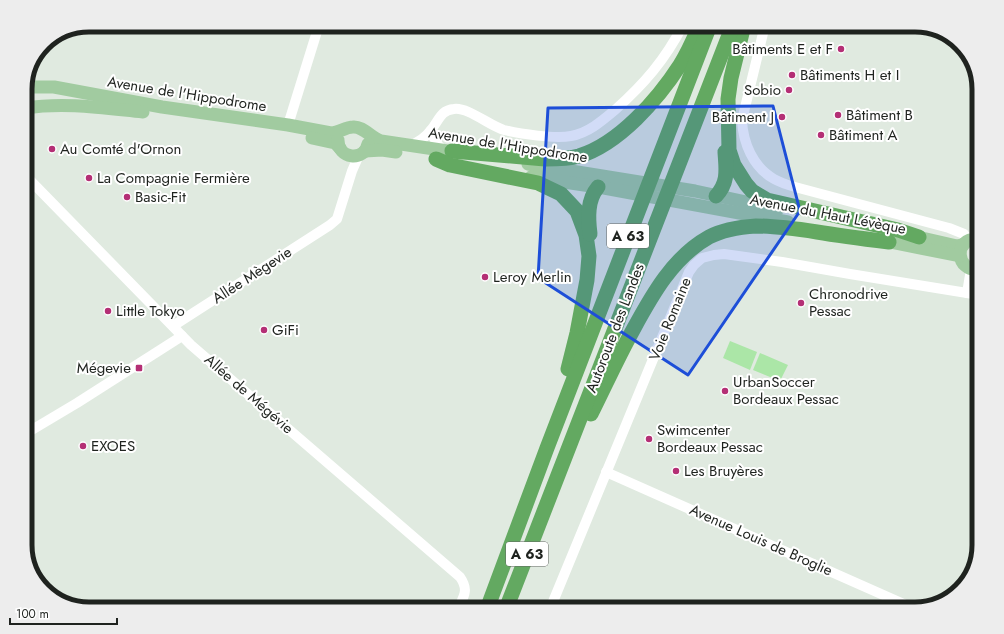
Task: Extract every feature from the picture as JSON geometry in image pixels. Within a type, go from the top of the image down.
[{"type":"highway","points":[[444,154],[559,159],[579,156],[601,147],[631,124],[662,90],[681,64],[697,32]]},
{"type":"highway","name":"Autoroute des Landes","points":[[490,602],[547,448],[707,32]]},
{"type":"highway","name":"Autoroute des Landes","points":[[509,602],[730,32]]},
{"type":"highway","points":[[713,195],[723,188],[725,182],[724,139],[730,78],[742,32]]},
{"type":"highway","points":[[727,105],[729,150],[739,175],[752,191],[767,200],[898,230],[919,238]]},
{"type":"highway","points":[[444,154],[450,165],[538,183],[561,194],[577,211],[586,235],[590,256]]},
{"type":"highway","points":[[547,448],[548,433],[565,382],[578,333],[590,256],[590,203],[592,196],[601,188]]},
{"type":"highway","points":[[548,499],[650,299],[666,275],[695,246],[719,232],[757,226],[782,227],[889,242]]},
{"type":"main road","name":"Avenue de l'Hippodrome","points":[[32,87],[54,87],[162,107],[288,125],[331,133],[337,133],[344,130]]},
{"type":"main road","name":"Avenue de l'Hippodrome","points":[[32,107],[58,104],[92,106],[160,114],[326,141],[335,144],[342,151]]},
{"type":"main road","points":[[355,127],[365,133],[368,142],[362,153],[353,157],[342,151],[338,139],[344,130],[355,127]]},
{"type":"main road","name":"Avenue de l'Hippodrome","points":[[365,133],[381,141],[601,188]]},
{"type":"main road","name":"Avenue de l'Hippodrome","points":[[362,153],[382,150],[444,154],[623,186]]},
{"type":"main road","points":[[601,188],[602,184],[610,181],[623,186],[692,197],[705,202],[710,201],[713,195]]},
{"type":"main road","name":"Avenue du Haut Lévèque","points":[[713,195],[957,246],[967,245]]},
{"type":"main road","name":"Avenue du Haut Lévèque","points":[[692,197],[889,242],[967,245]]},
{"type":"main road","points":[[967,245],[964,264],[972,268]]},
{"type":"street","points":[[288,125],[317,32]]},
{"type":"street","points":[[409,146],[416,143],[431,130],[438,117],[444,112],[455,108],[507,130],[561,137],[583,133],[601,122],[647,80],[665,56],[679,32]]},
{"type":"street","points":[[763,32],[742,120],[746,143],[750,154],[757,164],[774,179],[795,187],[962,232],[966,236],[967,245]]},
{"type":"street","points":[[431,130],[435,141],[444,154]]},
{"type":"street","points":[[330,225],[347,168],[347,160],[342,151]]},
{"type":"street","name":"Allée Mègevie","points":[[173,326],[330,225],[339,214],[352,170],[362,153]]},
{"type":"street","name":"Allée de Mégévie","points":[[32,182],[182,336],[456,573],[463,582],[466,591],[461,602]]},
{"type":"street","name":"Voie Romaine","points":[[553,602],[689,272],[702,258],[724,254],[782,262],[972,294]]},
{"type":"street","points":[[967,293],[972,278]]},
{"type":"street","points":[[32,430],[182,336]]},
{"type":"street","name":"Avenue Louis de Broglie","points":[[606,472],[899,602]]},
{"type":"highlighted area","points":[[773,106],[800,211],[688,375],[538,278],[548,108]]},
{"type":"green space","points":[[730,341],[757,352],[750,370],[723,358]]},
{"type":"green space","points":[[760,353],[788,365],[780,381],[753,370]]},
{"type":"place","name":"Bâtiments E et F","points":[[841,49]]},
{"type":"place","name":"Bâtiments H et I","points":[[792,75]]},
{"type":"place","name":"Sobio","points":[[789,90]]},
{"type":"place","name":"Bâtiment B","points":[[838,115]]},
{"type":"place","name":"Bâtiment J","points":[[782,117]]},
{"type":"place","name":"Bâtiment A","points":[[821,135]]},
{"type":"place","name":"Au Comté d'Ornon","points":[[52,149]]},
{"type":"place","name":"La Compagnie Fermière","points":[[89,178]]},
{"type":"place","name":"Basic-Fit","points":[[127,197]]},
{"type":"place","name":"Leroy Merlin","points":[[485,277]]},
{"type":"place","name":"Chronodrive Pessac","points":[[801,303]]},
{"type":"place","name":"Little Tokyo","points":[[108,311]]},
{"type":"place","name":"GiFi","points":[[264,330]]},
{"type":"place","name":"Mégevie","points":[[139,368]]},
{"type":"place","name":"UrbanSoccer Bordeaux Pessac","points":[[725,391]]},
{"type":"place","name":"Swimcenter Bordeaux Pessac","points":[[649,439]]},
{"type":"place","name":"EXOES","points":[[83,446]]},
{"type":"place","name":"Les Bruyères","points":[[676,471]]}]
